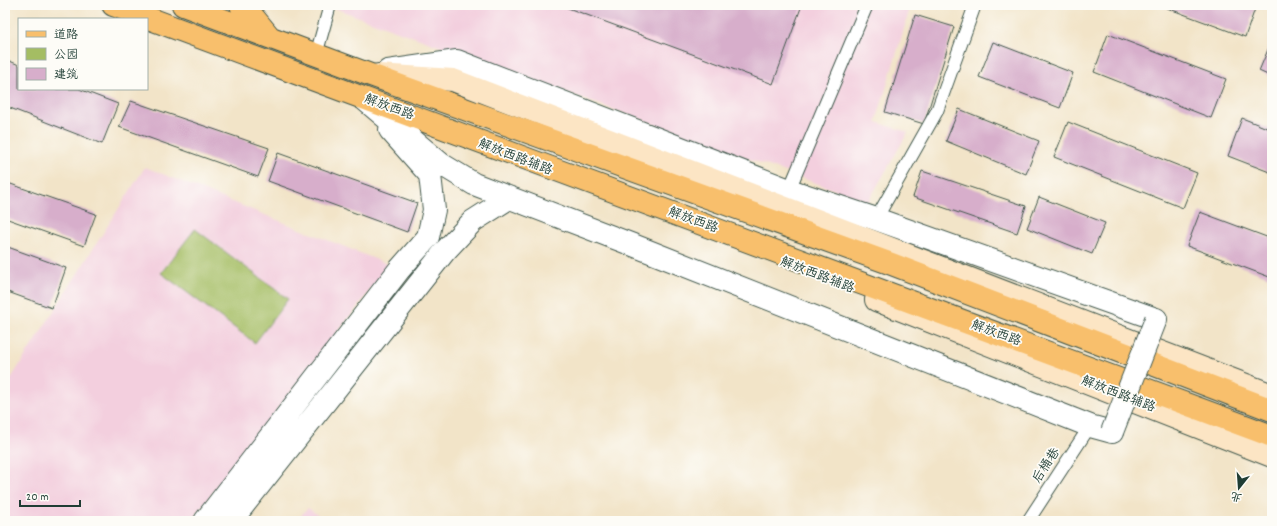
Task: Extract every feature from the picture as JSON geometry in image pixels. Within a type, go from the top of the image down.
[{"type":"main road","name":"解放西路","points":[[113,5],[1272,436]]},
{"type":"main road","name":"解放西路","points":[[183,5],[368,74],[889,262],[1272,410]]},
{"type":"main road","points":[[241,5],[246,8],[269,37]]},
{"type":"main road","points":[[368,74],[453,80],[1272,394]]},
{"type":"main road","name":"解放西路辅路","points":[[361,97],[1272,456]]},
{"type":"street","points":[[361,97],[441,164],[474,184],[640,247],[1090,426],[1112,432],[1156,319],[876,219],[789,190],[457,61],[368,74]]},
{"type":"street","points":[[205,521],[399,270],[428,237],[434,210],[430,175],[361,97]]},
{"type":"street","points":[[231,521],[445,251],[473,221],[509,198]]},
{"type":"lane","points":[[316,55],[330,5]]},
{"type":"lane","points":[[789,190],[867,5]]},
{"type":"lane","points":[[876,219],[937,111],[975,5]]},
{"type":"lane","name":"后桶巷","points":[[1028,521],[1090,426]]},
{"type":"shaded area","points":[[326,5],[911,5],[876,122],[908,132],[868,202]]},
{"type":"shaded area","points":[[145,167],[390,265],[191,521],[5,521],[5,388]]},
{"type":"shaded area","points":[[308,508],[326,521],[296,521]]},
{"type":"green space","points":[[195,229],[288,299],[255,343],[161,273]]},
{"type":"building","points":[[560,5],[802,5],[773,84]]},
{"type":"building","points":[[1159,5],[1255,5],[1256,6],[1245,37]]},
{"type":"building","points":[[915,15],[954,27],[924,124],[885,112]]},
{"type":"building","points":[[1108,34],[1226,79],[1211,118],[1094,72]]},
{"type":"building","points":[[1272,40],[1272,77],[1259,71]]},
{"type":"building","points":[[993,42],[1073,73],[1060,108],[979,77]]},
{"type":"building","points":[[5,59],[18,65],[18,90],[82,90],[118,104],[102,144],[5,106]]},
{"type":"building","points":[[131,101],[269,148],[258,177],[119,127]]},
{"type":"building","points":[[959,109],[1039,141],[1026,174],[946,141]]},
{"type":"building","points":[[1242,118],[1272,130],[1272,173],[1228,156]]},
{"type":"building","points":[[1068,122],[1197,173],[1183,208],[1054,157]]},
{"type":"building","points":[[278,153],[417,203],[407,232],[268,181]]},
{"type":"building","points":[[922,171],[1026,206],[1017,233],[913,197]]},
{"type":"building","points":[[5,182],[96,214],[84,246],[5,218]]},
{"type":"building","points":[[1039,197],[1105,223],[1092,254],[1027,228]]},
{"type":"building","points":[[1200,212],[1272,239],[1272,278],[1187,246]]},
{"type":"building","points":[[5,246],[66,268],[52,308],[5,291]]}]
